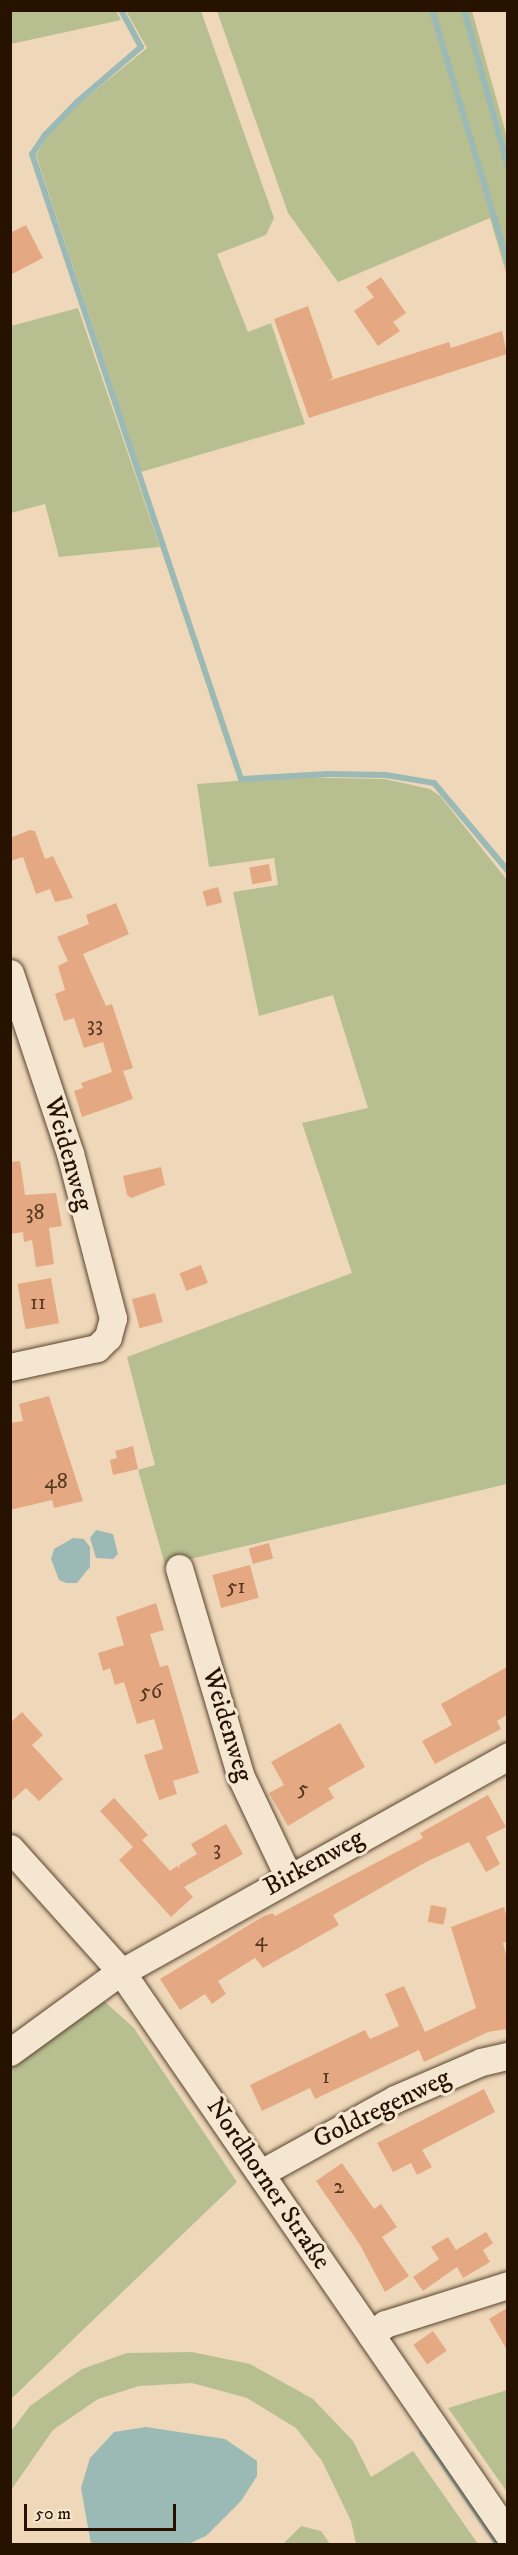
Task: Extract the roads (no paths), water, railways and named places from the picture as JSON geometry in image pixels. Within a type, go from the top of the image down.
[{"type":"street","name":"Weidenweg","points":[[10,973],[70,1153],[113,1318],[108,1337],[97,1348],[10,1367]]},
{"type":"street","name":"Weidenweg","points":[[179,1568],[241,1777],[288,1876]]},
{"type":"street","name":"Birkenweg","points":[[10,2052],[122,1973],[288,1876],[507,1756]]},
{"type":"street","name":"Nordhorner Straße","points":[[10,1848],[122,1973],[507,2534]]},
{"type":"street","name":"Goldregenweg","points":[[261,2173],[395,2099],[481,2062],[507,2056]]},
{"type":"street","points":[[371,2335],[385,2324],[507,2285]]},
{"type":"water","points":[[96,1530],[113,1534],[118,1554],[113,1559],[96,1558],[90,1538]]},
{"type":"water","points":[[73,1538],[84,1539],[90,1547],[90,1567],[77,1583],[66,1583],[59,1580],[51,1559],[54,1549]]},
{"type":"water","points":[[146,2427],[225,2439],[257,2461],[257,2476],[241,2501],[206,2536],[188,2544],[91,2544],[81,2488],[90,2458],[114,2432]]},
{"type":"waterway","points":[[121,10],[141,47],[77,102],[45,135],[32,154],[241,779],[328,774],[386,775],[434,783],[508,871]]},
{"type":"waterway","points":[[432,10],[508,263]]},
{"type":"waterway","points":[[464,10],[508,167]]},
{"type":"waterway","points":[[422,2433],[498,2544]]}]
